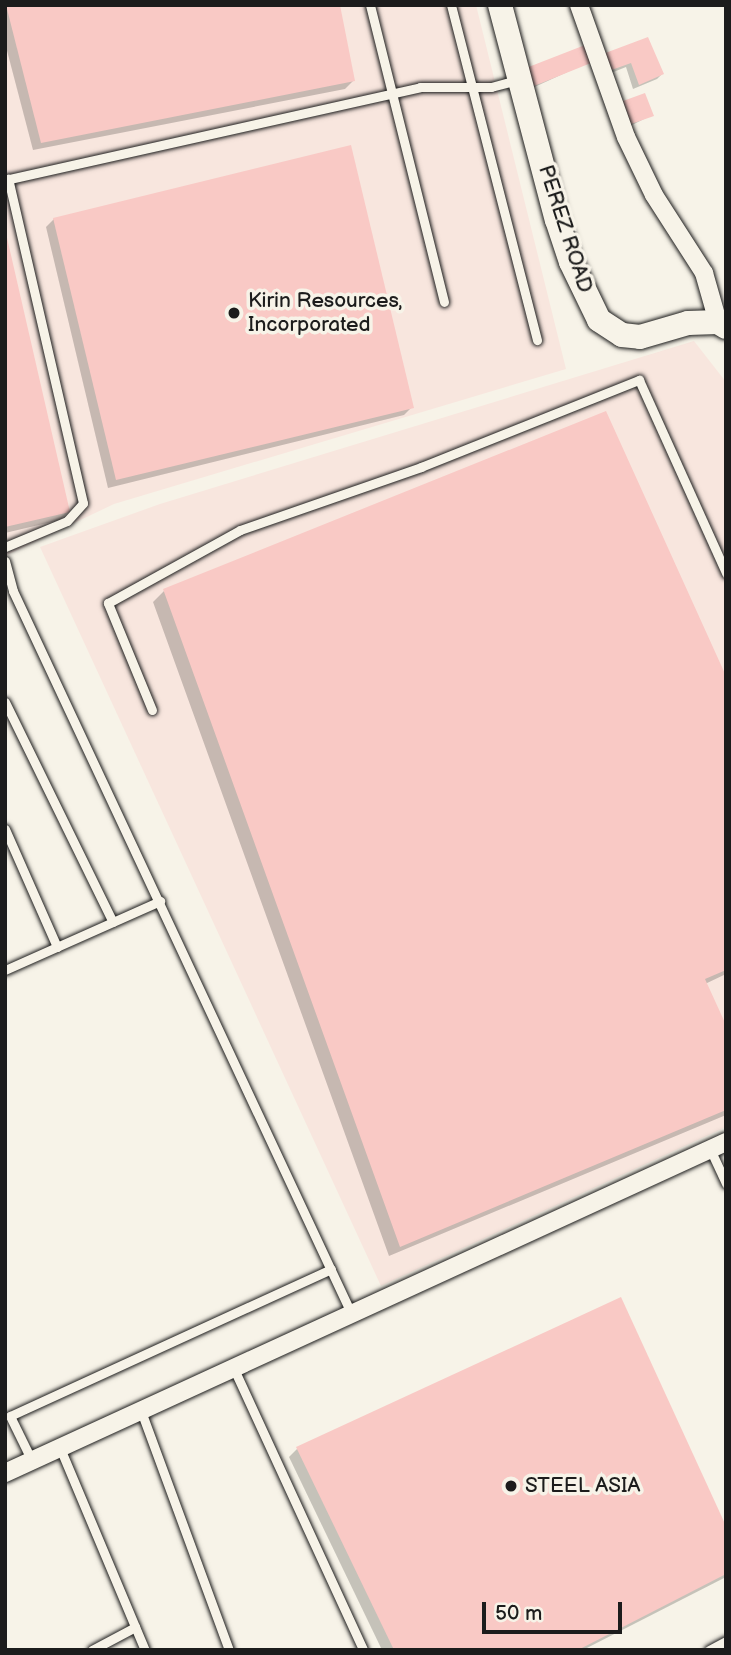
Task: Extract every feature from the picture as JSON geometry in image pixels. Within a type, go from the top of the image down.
[{"type":"street","name":"PEREZ ROAD","points":[[500,5],[571,262],[599,320],[622,335],[640,337],[688,323],[722,325]]},
{"type":"street","points":[[579,5],[626,137],[654,195],[704,273],[722,325]]},
{"type":"street","points":[[5,1473],[718,1146]]},
{"type":"lane","points":[[370,5],[444,302]]},
{"type":"lane","points":[[450,5],[537,340]]},
{"type":"lane","points":[[5,547],[67,521],[83,503],[6,180],[391,94],[438,86],[491,87],[520,79]]},
{"type":"lane","points":[[152,710],[108,603],[240,530],[421,467],[639,380],[726,573]]},
{"type":"lane","points":[[5,561],[9,593],[160,901],[352,1315]]},
{"type":"lane","points":[[5,702],[113,922]]},
{"type":"lane","points":[[5,829],[57,947]]},
{"type":"lane","points":[[5,956],[8,969],[160,901]]},
{"type":"lane","points":[[718,1146],[726,1184]]},
{"type":"lane","points":[[32,1461],[10,1416],[331,1269]]},
{"type":"lane","points":[[234,1369],[363,1650]]},
{"type":"lane","points":[[141,1411],[229,1650]]},
{"type":"lane","points":[[61,1448],[145,1650]]},
{"type":"lane","points":[[92,1650],[135,1627]]},
{"type":"lane","points":[[709,1650],[726,1640]]},
{"type":"shaded area","points":[[5,5],[476,5],[566,369],[114,504],[5,556]]},
{"type":"shaded area","points":[[694,341],[726,382],[726,1127],[381,1286],[40,547],[160,504]]},
{"type":"building","points":[[6,5],[340,5],[355,81],[41,143]]},
{"type":"building","points":[[648,37],[664,74],[639,85],[631,63],[606,72],[600,55]]},
{"type":"building","points":[[585,45],[591,63],[534,86],[526,68]]},
{"type":"building","points":[[645,93],[654,116],[631,124],[623,101]]},
{"type":"building","name":"Kirin Resources, Incorporated","points":[[351,145],[414,408],[116,480],[53,218]]},
{"type":"building","points":[[5,229],[70,512],[5,527]]},
{"type":"building","points":[[606,411],[726,676],[726,970],[705,979],[726,1025],[726,1110],[400,1247],[163,589]]},
{"type":"building","name":"STEEL ASIA","points":[[621,1297],[726,1526],[726,1574],[578,1650],[394,1650],[296,1447]]},
{"type":"place","name":"Kirin Resources, Incorporated","points":[[234,313]]},
{"type":"place","name":"STEEL ASIA","points":[[511,1486]]}]
